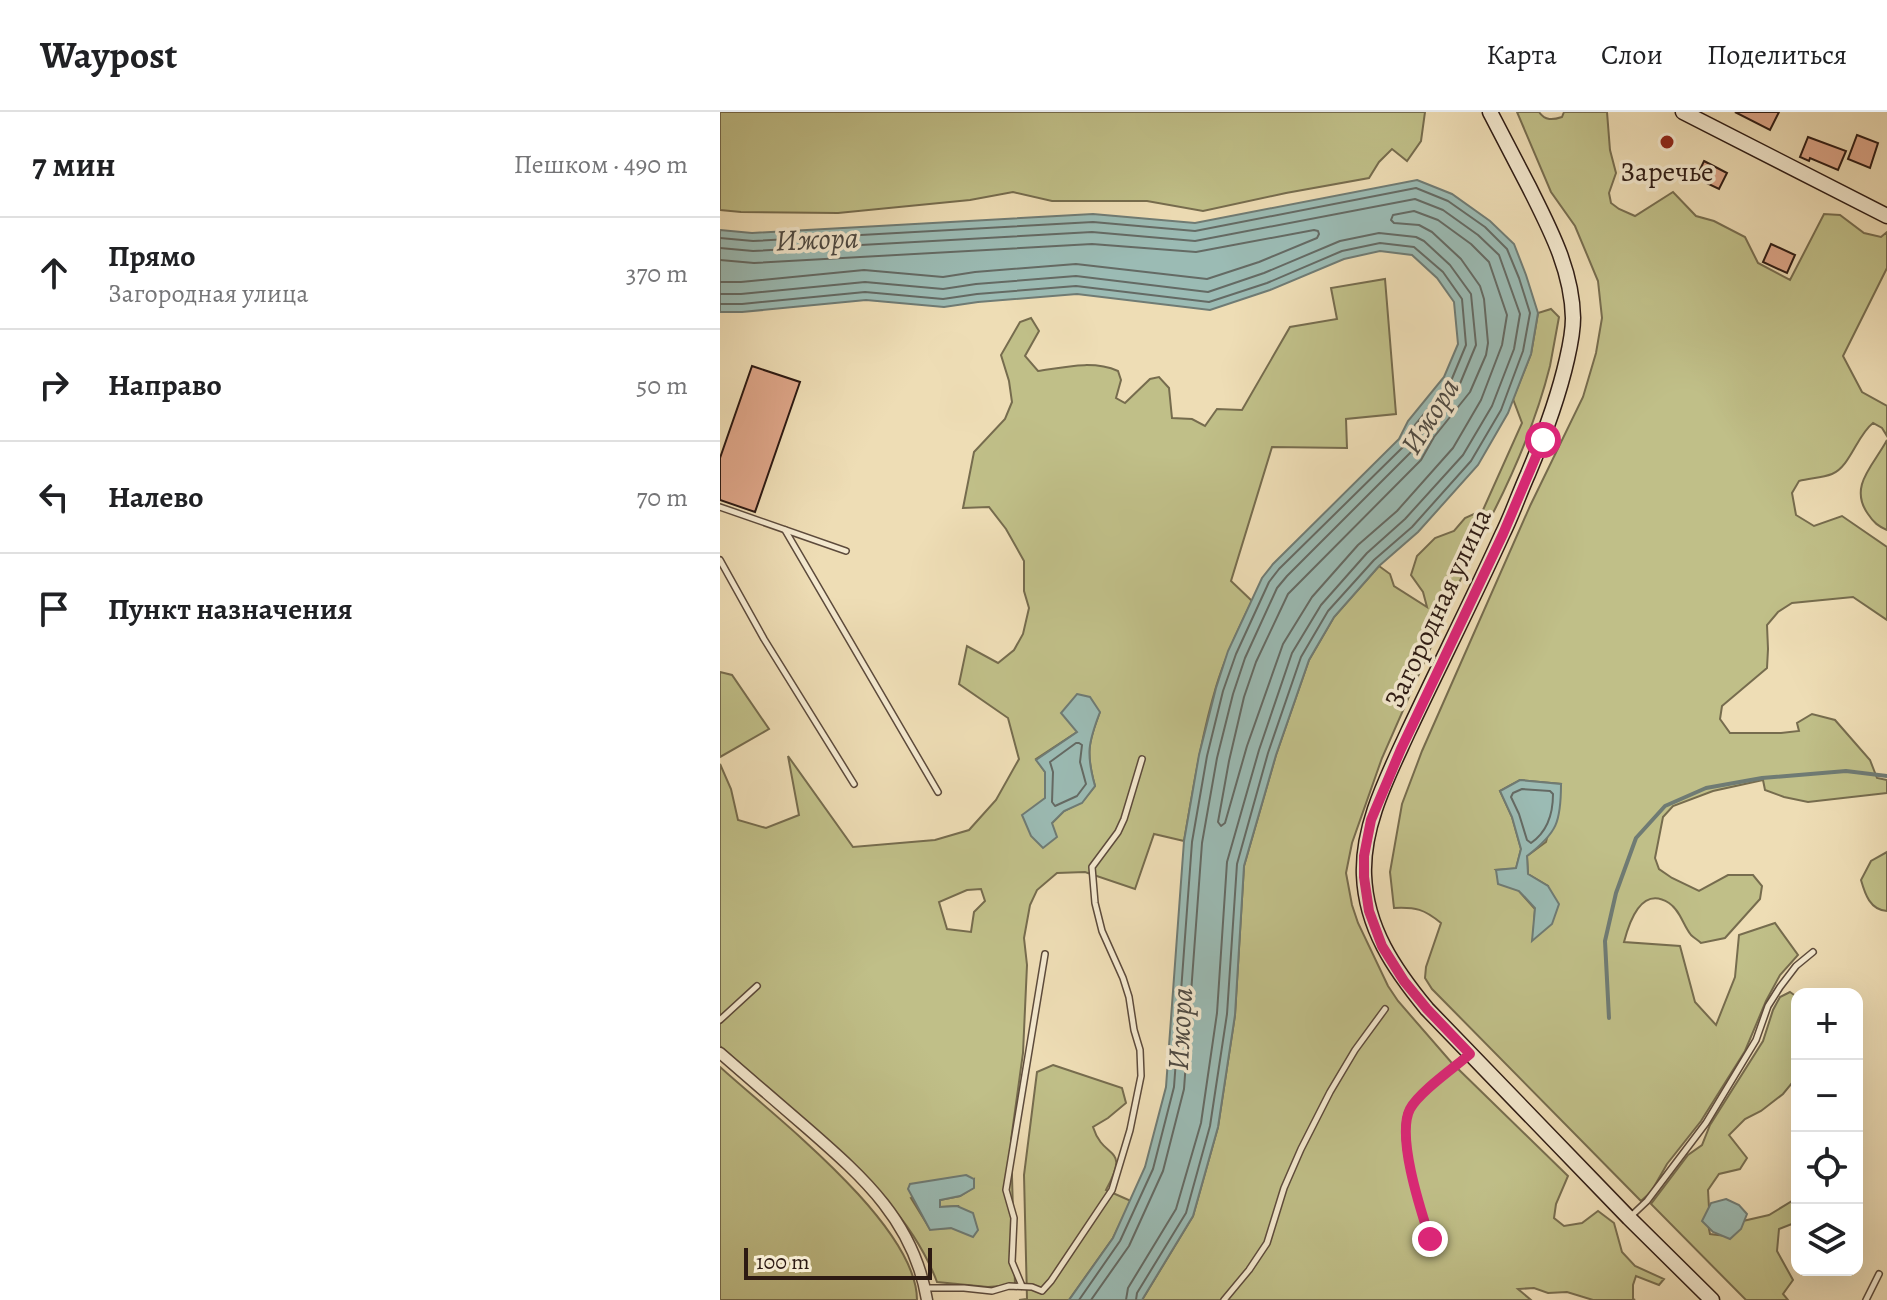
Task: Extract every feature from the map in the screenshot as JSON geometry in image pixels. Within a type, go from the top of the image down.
[{"type":"main road","name":"Загородная улица","points":[[1490,112],[1544,218],[1566,270],[1570,285],[1572,336],[1543,440],[1371,820],[1364,856],[1369,911],[1382,946],[1404,981],[1427,1009],[1712,1300]]},
{"type":"main road","points":[[1686,113],[1887,216]]},
{"type":"street","points":[[720,1053],[870,1185],[905,1236],[919,1266],[926,1294]]},
{"type":"lane","points":[[720,507],[846,551]]},
{"type":"lane","points":[[785,530],[938,792]]},
{"type":"lane","points":[[720,560],[764,639],[854,784]]},
{"type":"lane","points":[[926,1294],[964,1288],[992,1291],[1009,1286],[1032,1287],[1042,1291],[1112,1190],[1130,1130],[1141,1076],[1140,1050],[1123,978],[1102,931],[1095,903],[1092,867],[1118,832],[1142,759]]},
{"type":"lane","points":[[1629,1218],[1647,1201],[1706,1123],[1756,1040],[1768,1006],[1796,966],[1813,952]]},
{"type":"lane","points":[[1022,1286],[1012,1262],[1014,1218],[1006,1190],[1045,954]]},
{"type":"lane","points":[[720,1020],[757,986]]},
{"type":"lane","points":[[1224,1300],[1267,1243],[1284,1188],[1301,1149],[1330,1092],[1385,1009]]},
{"type":"lane","points":[[1430,1239],[1416,1196],[1406,1142],[1408,1111],[1470,1054]]},
{"type":"lane","points":[[1866,1300],[1879,1274]]},
{"type":"shaded area","points":[[720,112],[1425,112],[1421,141],[1407,161],[1392,149],[1369,178],[1203,211],[1147,201],[1052,201],[1013,192],[970,200],[838,213],[720,210]]},
{"type":"shaded area","points":[[1517,112],[1539,112],[1552,119],[1562,117],[1564,112],[1607,112],[1610,150],[1616,173],[1609,193],[1611,203],[1635,216],[1673,192],[1696,216],[1714,221],[1745,237],[1758,263],[1790,280],[1824,214],[1840,215],[1864,233],[1881,237],[1887,232],[1887,268],[1843,356],[1862,392],[1887,406],[1887,436],[1882,428],[1873,423],[1844,465],[1828,475],[1799,481],[1792,493],[1796,515],[1814,526],[1842,516],[1887,547],[1887,620],[1853,597],[1792,603],[1778,612],[1767,625],[1767,668],[1722,706],[1720,719],[1730,733],[1799,731],[1797,723],[1812,714],[1835,720],[1870,760],[1877,778],[1887,780],[1887,793],[1808,802],[1765,790],[1763,780],[1713,791],[1673,806],[1663,817],[1655,858],[1659,869],[1699,891],[1728,875],[1753,875],[1762,886],[1760,899],[1725,938],[1701,943],[1691,935],[1673,906],[1659,899],[1651,899],[1638,909],[1624,942],[1680,946],[1695,1002],[1716,1025],[1735,977],[1739,935],[1775,923],[1798,955],[1780,975],[1745,1051],[1701,1121],[1667,1164],[1651,1192],[1641,1201],[1432,989],[1425,978],[1426,967],[1441,923],[1419,910],[1394,908],[1390,872],[1402,804],[1422,751],[1530,506],[1583,397],[1596,353],[1602,318],[1598,281],[1575,226],[1551,192]],"holes":[[[1520,780],[1561,784],[1546,842],[1527,856],[1528,874],[1548,886],[1533,940],[1535,909],[1496,870],[1516,869],[1521,849],[1512,817],[1500,791]]]},
{"type":"shaded area","points":[[1385,279],[1396,414],[1346,419],[1347,448],[1272,447],[1231,581],[1252,601],[1216,687],[1184,841],[1154,834],[1135,889],[1085,872],[1057,873],[1037,890],[1030,905],[1024,938],[1027,965],[1023,1053],[1011,1140],[1015,1285],[988,1287],[937,1282],[914,1237],[884,1197],[830,1144],[720,1046],[720,764],[731,789],[738,820],[766,828],[799,815],[788,756],[853,847],[935,840],[969,830],[996,800],[1019,759],[1008,718],[959,684],[967,646],[998,663],[1014,650],[1023,634],[1029,608],[1024,591],[1024,561],[1006,529],[989,507],[963,508],[974,452],[1005,419],[1012,402],[1001,355],[1020,322],[1031,318],[1039,331],[1025,356],[1038,371],[1089,365],[1118,371],[1121,380],[1116,398],[1125,403],[1150,379],[1159,377],[1169,388],[1172,418],[1192,419],[1205,426],[1217,409],[1242,410],[1290,327],[1337,319],[1331,288]],"holes":[[[1100,712],[1090,749],[1095,786],[1082,802],[1064,811],[1052,823],[1045,798],[1045,772],[1036,759],[1077,732]],[[981,889],[985,901],[974,912],[971,932],[947,929],[939,902],[967,890]],[[974,1179],[973,1188],[960,1196],[940,1200],[940,1207],[958,1206],[951,1228],[930,1229],[911,1198]]]},
{"type":"shaded area","points":[[1551,309],[1559,317],[1550,366],[1536,413],[1508,482],[1474,549],[1382,758],[1352,843],[1346,873],[1358,923],[1398,1001],[1451,1062],[1568,1176],[1556,1204],[1554,1218],[1564,1226],[1582,1223],[1598,1211],[1614,1223],[1622,1252],[1635,1266],[1664,1279],[1659,1285],[1636,1276],[1633,1285],[1635,1300],[1593,1300],[1567,1292],[1548,1293],[1534,1288],[1518,1289],[1531,1300],[1142,1300],[1193,1216],[1218,1127],[1235,1015],[1244,866],[1276,755],[1309,660],[1334,617],[1379,566],[1390,574],[1394,586],[1427,607],[1423,592],[1411,575],[1417,556],[1435,538],[1454,531],[1465,518],[1483,510],[1522,423],[1513,399],[1531,354],[1538,313]]},
{"type":"shaded area","points":[[1887,440],[1887,530],[1870,517],[1861,494],[1865,476]]},
{"type":"shaded area","points":[[720,672],[732,675],[769,729],[720,757]]},
{"type":"shaded area","points":[[1887,852],[1887,911],[1872,904],[1861,880],[1871,861]]},
{"type":"shaded area","points":[[1791,993],[1791,1084],[1783,1094],[1745,1119],[1729,1135],[1747,1158],[1740,1169],[1719,1174],[1708,1190],[1710,1234],[1726,1236],[1743,1221],[1769,1215],[1791,1202],[1791,1224],[1779,1229],[1777,1251],[1793,1280],[1783,1294],[1788,1300],[1746,1300],[1651,1204],[1688,1155],[1702,1145],[1710,1125],[1763,1041],[1780,997]]},
{"type":"shaded area","points":[[1053,1065],[1122,1088],[1126,1103],[1093,1127],[1116,1159],[1106,1190],[1131,1201],[1113,1238],[1069,1300],[1019,1300],[1027,1299],[1024,1175],[1037,1072]]},
{"type":"shaded area","points":[[720,1067],[806,1142],[869,1206],[894,1239],[911,1270],[917,1300],[720,1300]]},
{"type":"water","name":"Ижора","points":[[1417,180],[1452,194],[1490,221],[1514,244],[1538,313],[1531,354],[1508,413],[1478,465],[1418,532],[1379,566],[1334,617],[1309,660],[1276,755],[1244,866],[1235,1015],[1218,1127],[1193,1216],[1142,1300],[1069,1300],[1113,1238],[1145,1167],[1166,1087],[1184,841],[1199,755],[1228,651],[1262,578],[1273,564],[1399,439],[1408,421],[1444,377],[1458,344],[1454,302],[1437,278],[1412,255],[1380,251],[1344,259],[1270,290],[1210,310],[1077,294],[944,307],[866,300],[720,312],[720,230],[752,233],[1093,214],[1195,223]]},
{"type":"water","points":[[1077,694],[1090,697],[1100,712],[1090,749],[1095,786],[1082,803],[1064,811],[1052,823],[1057,837],[1043,848],[1031,836],[1022,815],[1045,798],[1045,772],[1036,760],[1077,732],[1061,713]]},
{"type":"water","points":[[1520,780],[1561,784],[1560,808],[1555,826],[1527,856],[1528,874],[1548,886],[1559,904],[1552,924],[1532,941],[1535,908],[1519,891],[1498,884],[1496,870],[1516,868],[1521,849],[1512,817],[1500,791]]},
{"type":"water","points":[[966,1175],[974,1179],[974,1188],[960,1196],[940,1200],[940,1207],[957,1206],[973,1213],[978,1230],[973,1237],[951,1228],[930,1230],[908,1189],[910,1184]]},
{"type":"water","points":[[1726,1199],[1739,1205],[1747,1214],[1741,1229],[1730,1239],[1713,1232],[1702,1221],[1711,1203]]},
{"type":"building","points":[[1735,112],[1779,112],[1770,130]]},
{"type":"building","points":[[1857,135],[1878,143],[1870,168],[1848,159]]},
{"type":"building","points":[[1808,137],[1846,151],[1838,170],[1800,157]]},
{"type":"building","points":[[1704,161],[1727,173],[1719,189],[1696,178]]},
{"type":"building","points":[[1771,244],[1795,255],[1787,273],[1763,262]]},
{"type":"building","points":[[752,366],[800,382],[755,512],[720,500],[720,458]]},
{"type":"waterway","points":[[1609,1018],[1605,941],[1616,893],[1636,838],[1665,806],[1706,788],[1762,778],[1846,771],[1887,776]]},
{"type":"place","name":"Заречье","points":[[1667,142]]},
{"type":"route","points":[[1430,1239],[1416,1196],[1406,1142],[1408,1111],[1470,1054],[1427,1009],[1390,961],[1369,911],[1364,856],[1371,820],[1401,749],[1503,534],[1543,440]]}]
